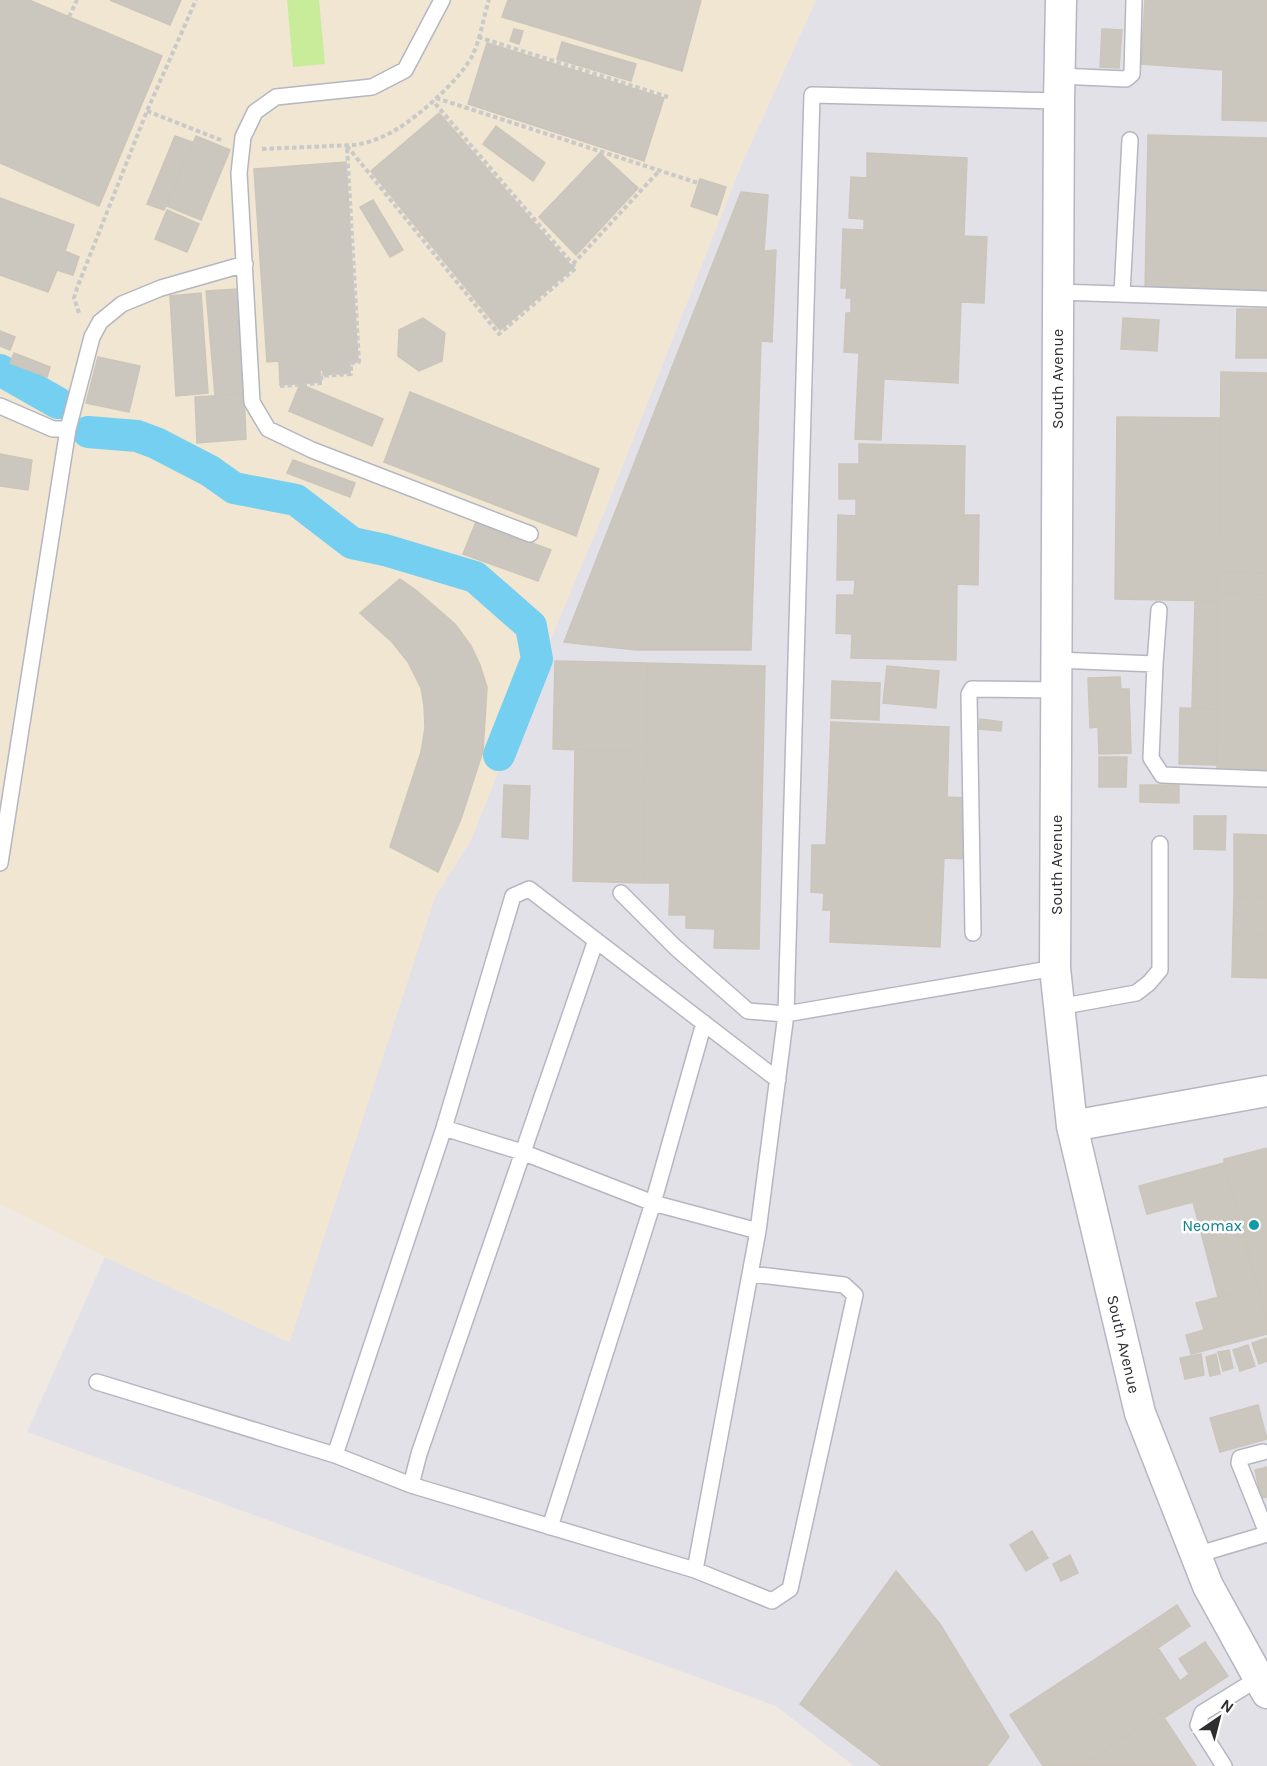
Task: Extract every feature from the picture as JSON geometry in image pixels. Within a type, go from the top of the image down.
[{"type":"street","name":"South Avenue","points":[[1061,0],[1055,968],[1072,1126],[1140,1413],[1208,1586],[1263,1686]]},
{"type":"street","points":[[1072,1126],[1267,1091]]},
{"type":"lane","points":[[442,0],[405,70],[372,87],[276,97],[255,112],[243,137],[239,173],[252,402],[268,429],[312,450],[530,534]]},
{"type":"lane","points":[[695,1570],[758,1232],[786,1014],[812,95],[1059,89],[1126,79],[1132,74],[1134,0]]},
{"type":"lane","points":[[1122,294],[1130,140]]},
{"type":"lane","points":[[0,863],[68,429],[95,329],[107,314],[122,304],[161,288],[245,264]]},
{"type":"lane","points":[[1058,292],[1267,299]]},
{"type":"lane","points":[[0,406],[53,429],[68,429]]},
{"type":"lane","points":[[1159,610],[1151,758],[1162,775],[1267,779]]},
{"type":"lane","points":[[1056,660],[1155,664]]},
{"type":"lane","points":[[973,933],[969,694],[972,688],[1056,690]]},
{"type":"lane","points":[[1059,1007],[1136,993],[1160,970],[1160,844]]},
{"type":"lane","points":[[335,1455],[444,1128],[513,896],[529,889],[777,1080]]},
{"type":"lane","points":[[621,893],[675,947],[748,1011],[786,1014],[1055,968]]},
{"type":"lane","points":[[411,1485],[419,1454],[596,940]]},
{"type":"lane","points":[[550,1527],[653,1203],[704,1023]]},
{"type":"lane","points":[[444,1128],[522,1152],[653,1203],[758,1232]]},
{"type":"lane","points":[[97,1382],[335,1455],[411,1485],[695,1570],[772,1601],[790,1589],[855,1295],[844,1285],[751,1274]]},
{"type":"lane","points":[[1196,1555],[1267,1533],[1239,1463],[1240,1458],[1263,1452]]},
{"type":"lane","points":[[1224,1766],[1198,1725],[1202,1713],[1263,1686]]},
{"type":"path","points":[[68,0],[76,2],[69,17]]},
{"type":"path","points":[[147,111],[242,149],[347,146],[367,143],[398,129],[434,99],[463,70],[473,55],[489,0]]},
{"type":"path","points":[[478,37],[668,97]]},
{"type":"path","points":[[347,146],[499,334],[576,268],[434,99]]},
{"type":"path","points":[[434,99],[699,183]]},
{"type":"path","points":[[280,386],[322,383],[321,376],[351,374],[351,363],[359,362],[347,146]]},
{"type":"path","points":[[573,264],[660,170]]},
{"type":"shaded area","points":[[0,0],[816,0],[742,163],[471,840],[435,897],[290,1342],[105,1257],[0,1203]]},
{"type":"shaded area","points":[[816,0],[1267,0],[1267,1766],[854,1766],[776,1706],[27,1432],[105,1257],[289,1342],[435,897],[471,840],[742,163]]},
{"type":"green space","points":[[287,0],[319,0],[325,64],[293,67]]},
{"type":"building","points":[[0,0],[29,0],[162,56],[99,206],[0,163]]},
{"type":"building","points":[[110,0],[181,0],[170,25]]},
{"type":"building","points":[[508,0],[701,0],[682,71],[502,17]]},
{"type":"building","points":[[1145,0],[1267,0],[1267,121],[1222,120],[1223,70],[1141,64]]},
{"type":"building","points":[[514,29],[523,31],[519,44],[510,41]]},
{"type":"building","points":[[1102,29],[1122,30],[1119,68],[1100,67]]},
{"type":"building","points":[[562,42],[636,64],[631,81],[557,59]]},
{"type":"building","points":[[487,43],[664,98],[644,161],[468,104]]},
{"type":"building","points":[[439,113],[573,268],[500,330],[371,171]]},
{"type":"building","points":[[496,126],[545,163],[533,181],[483,144]]},
{"type":"building","points":[[1148,135],[1267,138],[1267,293],[1145,291]]},
{"type":"building","points":[[175,136],[192,142],[164,210],[147,204]]},
{"type":"building","points":[[196,136],[230,150],[201,220],[167,206]]},
{"type":"building","points":[[600,153],[638,188],[576,255],[539,217]]},
{"type":"building","points":[[867,153],[967,158],[964,236],[987,237],[984,303],[961,302],[958,383],[884,379],[881,440],[855,439],[859,353],[844,352],[846,313],[851,313],[851,298],[846,298],[847,288],[841,288],[843,229],[864,230],[864,219],[849,218],[851,177],[867,178]]},
{"type":"building","points":[[346,162],[358,362],[350,362],[350,373],[323,375],[323,370],[320,370],[321,382],[280,385],[279,361],[267,362],[254,169]]},
{"type":"building","points":[[700,179],[726,187],[717,215],[691,206]]},
{"type":"building","points":[[741,192],[768,195],[764,251],[776,250],[772,342],[761,341],[751,650],[636,650],[564,642]]},
{"type":"building","points":[[0,198],[74,225],[65,251],[79,257],[73,275],[57,270],[48,292],[0,275]]},
{"type":"building","points":[[373,200],[403,250],[390,257],[360,207]]},
{"type":"building","points":[[167,210],[199,224],[187,252],[155,239]]},
{"type":"building","points":[[238,289],[243,393],[215,395],[206,291]]},
{"type":"building","points":[[201,293],[208,393],[176,396],[170,296]]},
{"type":"building","points":[[1237,309],[1267,309],[1267,358],[1236,358]]},
{"type":"building","points":[[423,318],[445,333],[442,361],[419,371],[398,356],[399,330]]},
{"type":"building","points":[[1123,318],[1159,320],[1157,351],[1121,349]]},
{"type":"building","points":[[0,331],[15,337],[10,350],[0,346]]},
{"type":"building","points":[[14,353],[50,367],[47,377],[10,363]]},
{"type":"building","points":[[98,357],[140,366],[129,412],[86,403]]},
{"type":"building","points":[[1221,372],[1267,373],[1267,573],[1219,572]]},
{"type":"building","points":[[300,384],[383,419],[372,446],[289,411]]},
{"type":"building","points":[[410,392],[599,469],[576,536],[384,462]]},
{"type":"building","points":[[244,394],[246,439],[197,443],[195,397]]},
{"type":"building","points":[[1117,417],[1221,418],[1218,601],[1115,599]]},
{"type":"building","points":[[859,444],[965,446],[964,515],[979,515],[978,585],[957,584],[956,660],[851,658],[852,634],[836,633],[837,595],[854,595],[855,580],[837,580],[838,515],[856,516],[856,499],[839,499],[839,464],[859,464]]},
{"type":"building","points":[[0,454],[32,460],[28,490],[0,486]]},
{"type":"building","points":[[293,460],[355,483],[350,497],[287,473]]},
{"type":"building","points":[[476,522],[551,550],[538,581],[463,554]]},
{"type":"building","points":[[1219,572],[1267,573],[1267,595],[1218,594]]},
{"type":"building","points":[[400,579],[455,624],[471,646],[487,687],[483,751],[461,819],[438,872],[390,847],[421,752],[425,728],[424,706],[421,688],[408,662],[392,642],[360,613]]},
{"type":"building","points":[[1218,594],[1267,595],[1267,772],[1217,771]]},
{"type":"building","points":[[1195,600],[1218,601],[1218,709],[1192,708]]},
{"type":"building","points":[[555,661],[647,663],[646,752],[553,749]]},
{"type":"building","points":[[647,663],[765,666],[759,949],[714,948],[715,929],[686,928],[686,915],[669,915],[670,883],[643,883]]},
{"type":"building","points":[[887,666],[939,671],[936,708],[883,703]]},
{"type":"building","points":[[1120,677],[1121,689],[1129,689],[1131,753],[1099,754],[1098,727],[1090,728],[1088,678]]},
{"type":"building","points":[[832,681],[880,683],[879,720],[831,718]]},
{"type":"building","points":[[1180,708],[1218,709],[1217,765],[1179,764]]},
{"type":"building","points":[[980,719],[1002,722],[1001,731],[979,729]]},
{"type":"building","points":[[831,722],[949,727],[947,797],[967,798],[964,859],[944,858],[940,947],[830,942],[831,910],[823,910],[824,893],[811,892],[812,845],[826,845]]},
{"type":"building","points":[[575,749],[646,752],[643,883],[573,881]]},
{"type":"building","points":[[1099,757],[1127,757],[1126,787],[1099,787]]},
{"type":"building","points":[[504,785],[530,786],[528,839],[502,837]]},
{"type":"building","points":[[1140,785],[1179,785],[1179,803],[1140,802]]},
{"type":"building","points":[[1194,816],[1226,816],[1225,850],[1194,849]]},
{"type":"building","points":[[1234,834],[1267,835],[1267,898],[1234,897]]},
{"type":"building","points":[[1234,897],[1267,898],[1267,934],[1233,933]]},
{"type":"building","points":[[1233,933],[1267,934],[1267,978],[1232,977]]},
{"type":"building","name":"Neomax","points":[[1267,1148],[1267,1319],[1224,1159]]},
{"type":"building","points":[[1224,1163],[1257,1287],[1218,1297],[1193,1202],[1147,1214],[1139,1186]]},
{"type":"building","points":[[1257,1287],[1267,1319],[1267,1334],[1191,1354],[1186,1335],[1204,1330],[1196,1303]]},
{"type":"building","points":[[1267,1338],[1267,1361],[1259,1364],[1252,1343]]},
{"type":"building","points":[[1248,1345],[1255,1366],[1240,1371],[1233,1350]]},
{"type":"building","points":[[1229,1350],[1233,1368],[1223,1371],[1218,1352]]},
{"type":"building","points":[[1201,1354],[1204,1375],[1185,1379],[1180,1358]]},
{"type":"building","points":[[1216,1354],[1220,1374],[1210,1376],[1206,1357]]},
{"type":"building","points":[[1258,1405],[1267,1439],[1220,1452],[1210,1418]]},
{"type":"building","points":[[1267,1467],[1267,1497],[1261,1498],[1255,1470]]},
{"type":"building","points":[[1032,1531],[1048,1558],[1026,1571],[1010,1545]]},
{"type":"building","points":[[1070,1555],[1078,1573],[1061,1581],[1053,1564]]},
{"type":"building","points":[[896,1571],[940,1624],[1009,1737],[987,1766],[882,1766],[800,1704]]},
{"type":"building","points":[[1177,1605],[1190,1626],[1158,1648],[1144,1627]]},
{"type":"building","points":[[1144,1627],[1180,1681],[1189,1674],[1179,1659],[1205,1642],[1228,1676],[1164,1718],[1161,1713],[1081,1766],[1043,1766],[1010,1715]]},
{"type":"building","points":[[1161,1713],[1196,1766],[1081,1766]]},
{"type":"waterway","points":[[0,370],[58,403]]},
{"type":"waterway","points":[[88,432],[137,436],[156,443],[210,471],[234,488],[296,500],[352,543],[385,550],[475,577],[531,626],[537,659],[499,755]]},
{"type":"place","name":"Neomax","points":[[1254,1225]]}]
